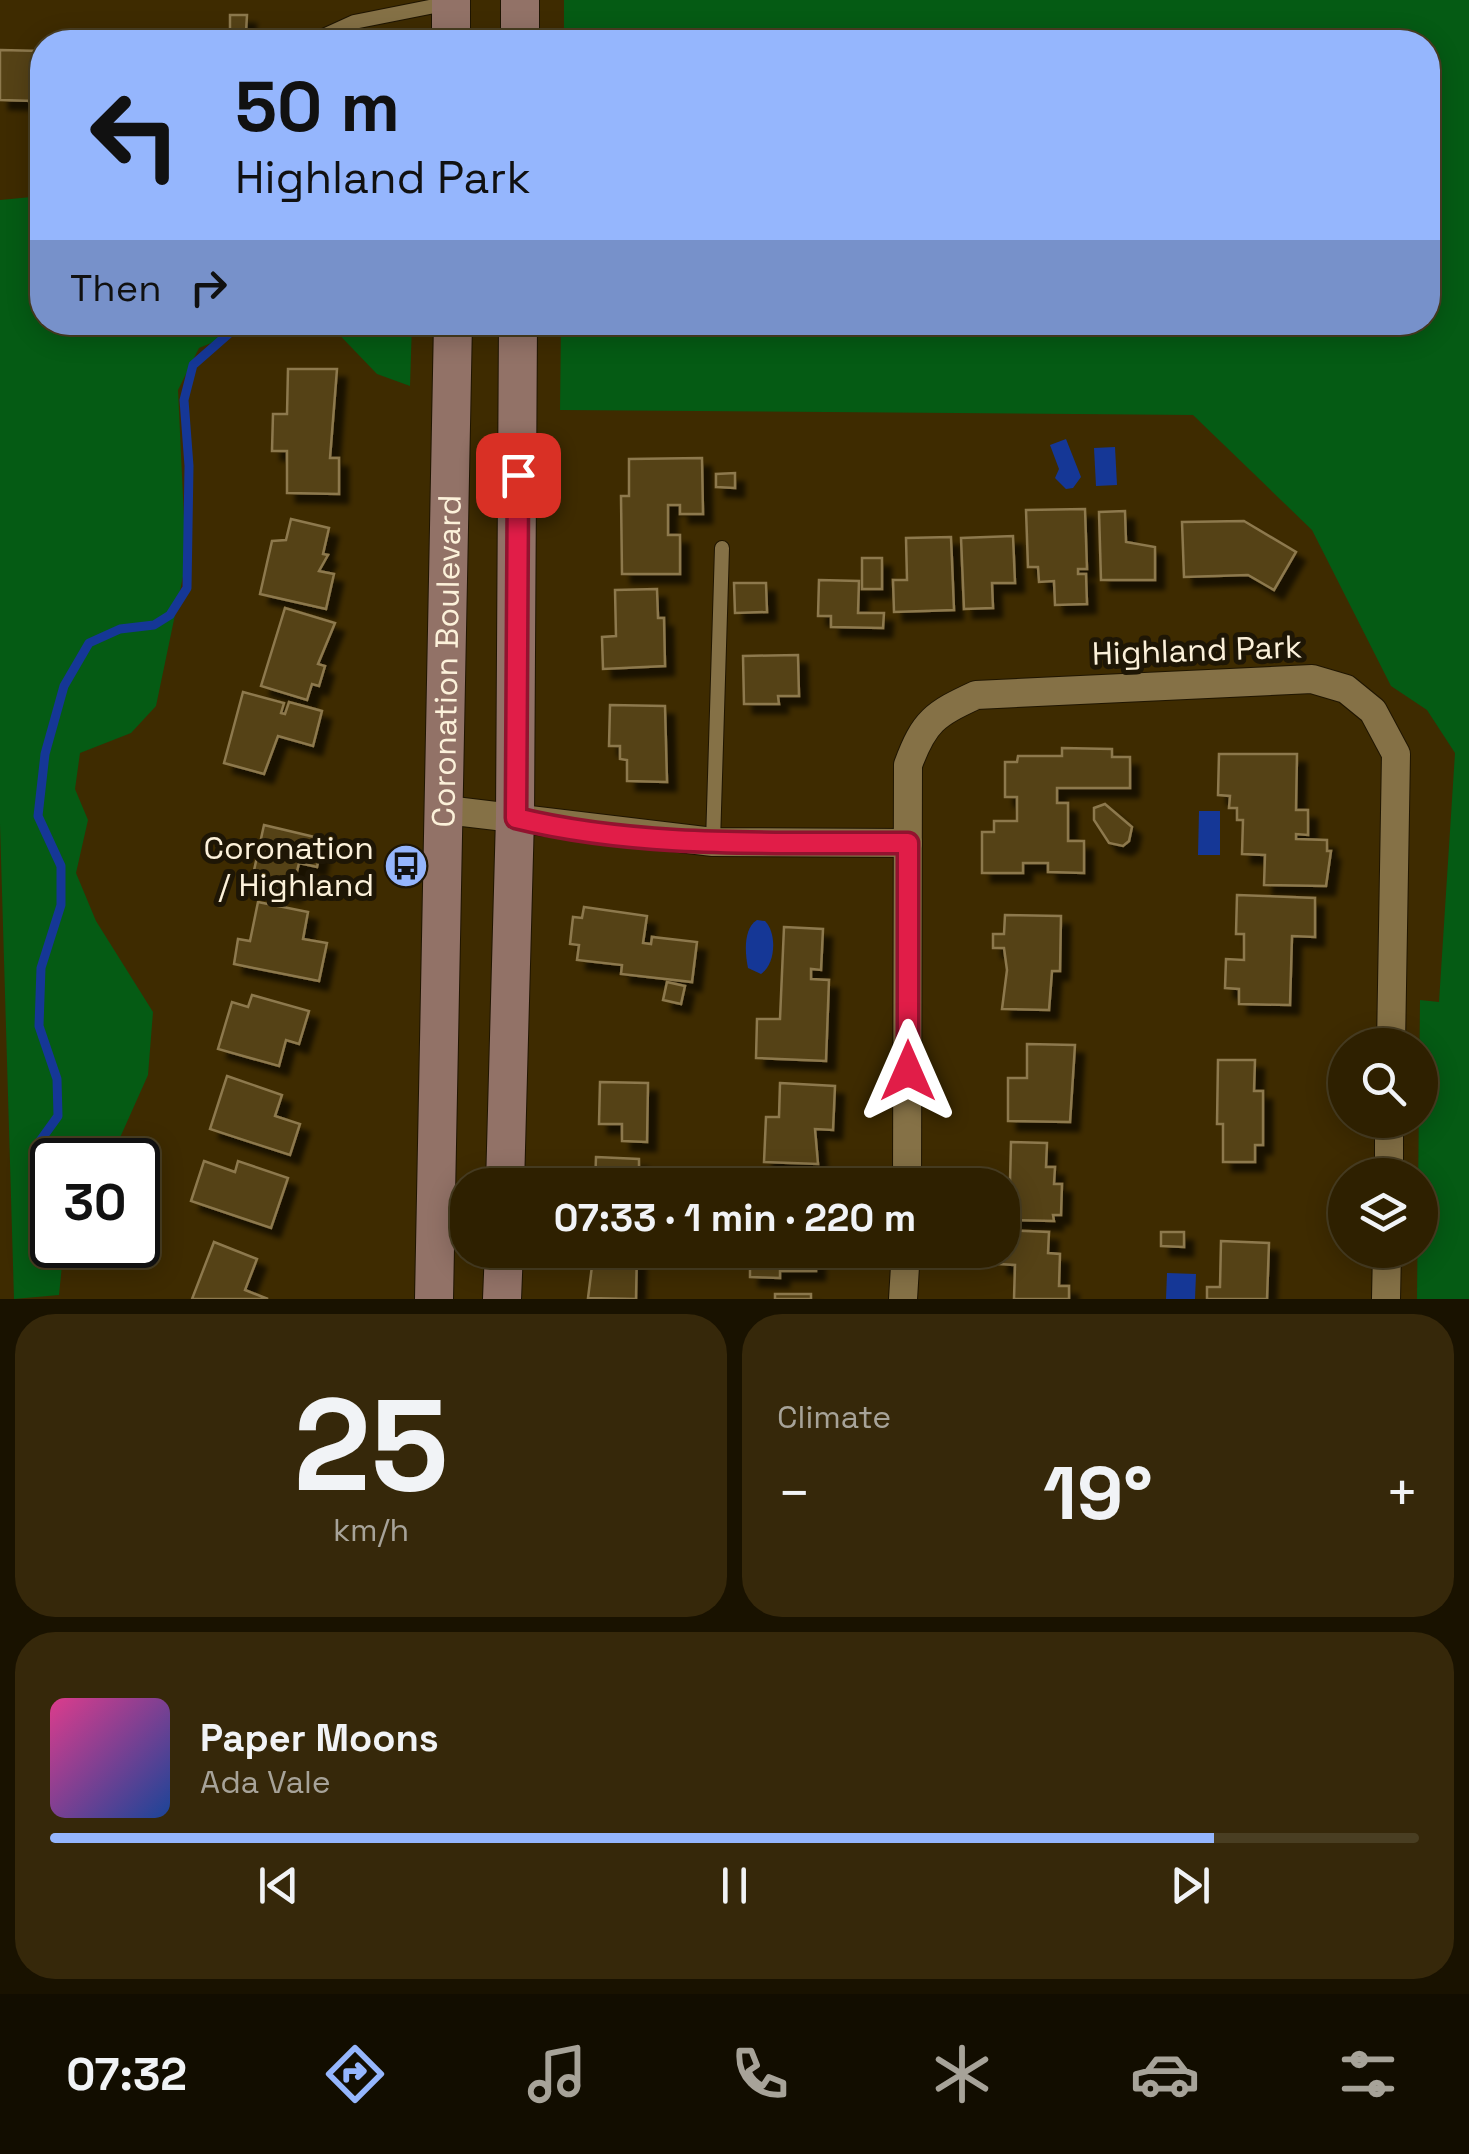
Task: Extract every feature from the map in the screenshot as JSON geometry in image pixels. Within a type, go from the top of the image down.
[{"type":"main road","points":[[520,0],[520,30]]},
{"type":"main road","points":[[451,1],[452,30]]},
{"type":"main road","name":"Coronation Boulevard","points":[[434,1299],[452,335]]},
{"type":"main road","name":"Coronation Boulevard","points":[[506,1168],[516,818],[518,335]]},
{"type":"main road","points":[[502,1299],[503,1268]]},
{"type":"street","name":"Highland Park","points":[[908,1168],[908,765],[919,736],[937,713],[976,695],[1312,679],[1346,689],[1373,711],[1396,754],[1391,1028]]},
{"type":"street","points":[[446,810],[712,842],[908,843]]},
{"type":"street","points":[[903,1299],[905,1268]]},
{"type":"street","points":[[1386,1299],[1387,1268]]},
{"type":"lane","points":[[336,30],[354,22],[451,1]]},
{"type":"lane","points":[[712,842],[722,548]]},
{"type":"green space","points":[[564,0],[1469,0],[1469,1299],[1417,1299],[1417,1268],[1438,1268],[1438,1158],[1418,1158],[1419,1138],[1438,1138],[1438,1028],[1420,1028],[1420,1000],[1439,1002],[1455,753],[1427,710],[1391,686],[1312,530],[1193,415],[560,410],[561,335],[1440,335],[1440,30],[564,30]]},
{"type":"green space","points":[[30,197],[30,335],[230,335],[199,348],[178,390],[186,562],[156,706],[131,733],[80,753],[75,789],[88,820],[76,873],[96,921],[153,1012],[148,1075],[120,1138],[30,1138],[30,1268],[62,1268],[59,1295],[14,1299],[0,824],[0,200]]},
{"type":"green space","points":[[340,335],[412,335],[410,386],[377,374]]},
{"type":"shaded area","points":[[1066,439],[1081,477],[1073,488],[1066,489],[1055,478],[1059,469],[1050,445]]},
{"type":"shaded area","points":[[1115,447],[1117,485],[1096,486],[1094,448]]},
{"type":"shaded area","points":[[1199,811],[1220,811],[1220,855],[1198,855]]},
{"type":"shaded area","points":[[757,920],[769,926],[773,940],[770,963],[761,974],[748,968],[746,955],[747,935]]},
{"type":"shaded area","points":[[1167,1273],[1196,1274],[1195,1299],[1166,1299]]},
{"type":"building","points":[[230,15],[247,15],[246,30],[230,30]]},
{"type":"building","points":[[0,50],[30,51],[30,101],[0,100]]},
{"type":"building","points":[[288,369],[337,369],[330,458],[339,458],[339,494],[287,493],[287,451],[272,451],[273,414],[287,414]]},
{"type":"building","points":[[702,458],[703,514],[680,514],[680,505],[668,505],[668,535],[680,535],[680,574],[622,574],[621,496],[629,496],[629,459]]},
{"type":"building","points":[[735,473],[735,488],[716,487],[716,474]]},
{"type":"building","points":[[1085,509],[1087,569],[1078,569],[1078,574],[1086,574],[1087,604],[1055,605],[1054,581],[1039,582],[1038,567],[1028,567],[1026,510]]},
{"type":"building","points":[[1125,511],[1126,542],[1155,547],[1155,580],[1101,580],[1099,512]]},
{"type":"building","points":[[291,519],[329,528],[323,554],[328,555],[319,571],[334,574],[326,609],[260,594],[272,541],[286,540]]},
{"type":"building","points":[[1244,521],[1296,552],[1274,590],[1248,575],[1184,577],[1182,522]]},
{"type":"building","points":[[1013,536],[1015,583],[992,583],[993,608],[964,609],[961,538]]},
{"type":"building","points":[[951,537],[954,610],[894,612],[893,580],[907,580],[906,538]]},
{"type":"building","points":[[862,558],[882,558],[882,589],[862,589]]},
{"type":"building","points":[[819,580],[859,581],[858,613],[884,613],[883,628],[831,627],[831,616],[818,616]]},
{"type":"building","points":[[734,583],[766,583],[767,612],[735,613]]},
{"type":"building","points":[[657,589],[658,618],[664,618],[665,666],[603,669],[602,637],[616,636],[615,590]]},
{"type":"building","points":[[285,608],[335,623],[318,664],[325,666],[319,686],[312,684],[307,700],[261,686]]},
{"type":"building","points":[[798,655],[799,696],[778,696],[779,704],[744,704],[743,656]]},
{"type":"building","points":[[243,692],[284,703],[281,713],[285,714],[289,702],[322,711],[313,746],[278,736],[264,774],[224,763]]},
{"type":"building","points":[[610,705],[665,706],[667,782],[627,781],[627,760],[620,759],[620,746],[609,746]]},
{"type":"building","points":[[1062,748],[1112,749],[1112,757],[1130,757],[1130,788],[1057,788],[1057,803],[1068,803],[1068,841],[1084,841],[1084,873],[1048,872],[1048,863],[1023,863],[1023,873],[982,873],[982,832],[994,832],[994,821],[1017,821],[1017,797],[1005,797],[1005,762],[1017,762],[1018,756],[1062,756]]},
{"type":"building","points":[[1219,754],[1297,754],[1296,810],[1308,810],[1308,835],[1296,834],[1296,839],[1327,840],[1327,851],[1331,851],[1326,886],[1264,885],[1265,855],[1242,854],[1243,820],[1237,820],[1237,808],[1229,808],[1230,796],[1218,795]]},
{"type":"building","points":[[1105,804],[1132,827],[1129,841],[1123,846],[1109,843],[1094,820],[1094,808]]},
{"type":"building","points":[[264,825],[323,839],[317,867],[299,863],[292,893],[251,884]]},
{"type":"building","points":[[1237,895],[1315,898],[1315,937],[1292,936],[1290,1005],[1239,1004],[1239,989],[1225,988],[1226,959],[1244,960],[1244,934],[1236,934]]},
{"type":"building","points":[[258,902],[308,912],[303,939],[327,943],[319,981],[234,964],[238,939],[250,941]]},
{"type":"building","points":[[584,907],[647,916],[643,943],[651,944],[652,937],[697,942],[692,982],[621,974],[622,965],[577,960],[579,945],[570,944],[573,917],[582,918]]},
{"type":"building","points":[[1005,915],[1061,916],[1060,971],[1052,971],[1049,1010],[1002,1009],[1007,970],[1004,948],[993,948],[993,934],[1004,934]]},
{"type":"building","points":[[784,927],[823,929],[821,970],[811,969],[811,979],[829,980],[826,1061],[756,1058],[757,1019],[780,1019]]},
{"type":"building","points":[[667,982],[685,986],[681,1004],[663,1000]]},
{"type":"building","points":[[252,995],[309,1011],[299,1044],[286,1040],[279,1066],[218,1049],[232,1002],[248,1007]]},
{"type":"building","points":[[1027,1044],[1075,1045],[1070,1122],[1008,1121],[1008,1078],[1027,1078]]},
{"type":"building","points":[[1218,1060],[1255,1060],[1254,1091],[1263,1091],[1263,1145],[1255,1145],[1255,1162],[1223,1162],[1223,1124],[1217,1124]]},
{"type":"building","points":[[227,1076],[282,1095],[275,1116],[300,1124],[290,1155],[210,1129]]},
{"type":"building","points":[[600,1082],[648,1083],[647,1142],[622,1141],[622,1124],[599,1124]]},
{"type":"building","points":[[780,1083],[835,1086],[833,1130],[815,1129],[818,1164],[764,1162],[766,1117],[779,1117]]},
{"type":"building","points":[[1011,1142],[1047,1143],[1046,1167],[1055,1167],[1054,1184],[1062,1184],[1061,1215],[1053,1215],[1054,1221],[1020,1220],[1020,1168],[1010,1168]]},
{"type":"building","points":[[596,1157],[639,1159],[639,1168],[596,1168]]},
{"type":"building","points":[[204,1161],[235,1172],[238,1161],[288,1178],[271,1228],[191,1201]]},
{"type":"building","points":[[1020,1231],[1049,1232],[1048,1253],[1060,1254],[1059,1286],[1069,1286],[1069,1299],[1014,1299],[1015,1268],[1020,1268]]},
{"type":"building","points":[[1161,1232],[1184,1232],[1184,1247],[1161,1246]]},
{"type":"building","points":[[1221,1241],[1269,1243],[1267,1299],[1207,1299],[1207,1287],[1220,1287]]},
{"type":"building","points":[[214,1242],[257,1259],[245,1290],[268,1299],[192,1299]]},
{"type":"building","points":[[592,1268],[637,1268],[636,1299],[588,1298]]},
{"type":"building","points":[[750,1268],[816,1268],[780,1271],[780,1278],[750,1277]]},
{"type":"building","points":[[775,1294],[811,1294],[811,1299],[775,1299]]},
{"type":"waterway","points":[[42,1138],[58,1116],[57,1079],[39,1026],[41,968],[61,905],[61,866],[38,816],[45,754],[64,686],[89,643],[120,629],[154,625],[170,615],[187,588],[189,466],[184,400],[193,365],[227,335]]},
{"type":"place","name":"Coronation / Highland","points":[[406,866]]},
{"type":"route","points":[[518,475],[516,818],[548,825],[712,842],[908,843],[908,1071]]}]
